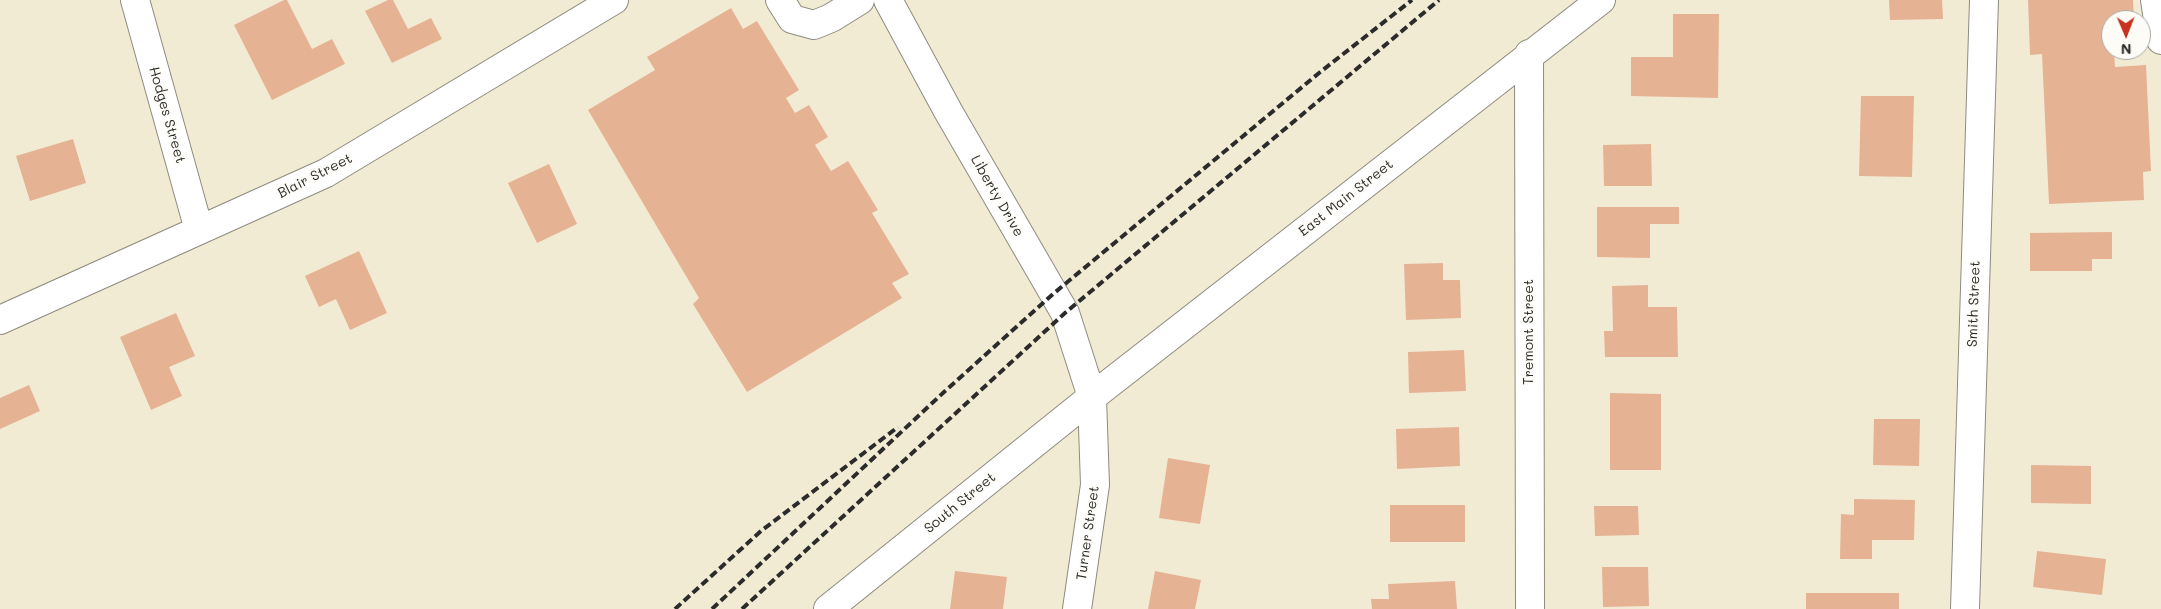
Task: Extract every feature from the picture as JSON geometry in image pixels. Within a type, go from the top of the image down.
[{"type":"street","name":"Hodges Street","points":[[135,0],[199,230]]},
{"type":"street","name":"Blair Street","points":[[0,320],[326,173],[614,0]]},
{"type":"street","points":[[780,0],[792,19],[814,25],[831,18],[860,0]]},
{"type":"street","name":"Liberty Drive","points":[[888,0],[948,111],[1065,313],[1092,397]]},
{"type":"street","name":"East Main Street","points":[[1092,397],[1529,54],[1601,0]]},
{"type":"street","name":"Smith Street","points":[[1965,609],[1984,0]]},
{"type":"street","points":[[2155,0],[2161,40]]},
{"type":"street","name":"Tremont Street","points":[[1529,54],[1530,609]]},
{"type":"street","name":"South Street","points":[[828,609],[1092,397]]},
{"type":"street","name":"Turner Street","points":[[1077,609],[1096,486],[1092,397]]},
{"type":"building","points":[[287,0],[312,49],[332,39],[345,64],[272,100],[234,25]]},
{"type":"building","points":[[388,0],[393,0],[408,29],[431,18],[442,39],[392,63],[365,11]]},
{"type":"building","points":[[1889,0],[1942,0],[1943,19],[1890,20]]},
{"type":"building","points":[[2028,0],[2133,0],[2134,10],[2101,10],[2101,60],[2115,60],[2115,67],[2146,65],[2151,171],[2143,172],[2144,200],[2049,204],[2042,54],[2030,55]]},
{"type":"building","points":[[731,8],[743,29],[757,21],[799,90],[786,98],[795,113],[809,105],[828,137],[815,145],[831,171],[848,161],[878,210],[872,213],[909,274],[892,283],[902,298],[747,392],[693,304],[699,298],[588,110],[655,70],[647,57]]},
{"type":"building","points":[[1673,14],[1719,14],[1718,98],[1631,96],[1631,57],[1673,57]]},
{"type":"building","points":[[1861,96],[1914,96],[1912,177],[1859,176]]},
{"type":"building","points":[[73,139],[86,183],[30,201],[16,156]]},
{"type":"building","points":[[1651,144],[1652,186],[1604,186],[1603,145]]},
{"type":"building","points":[[549,164],[577,224],[537,243],[508,183]]},
{"type":"building","points":[[1597,207],[1679,207],[1679,224],[1650,224],[1650,258],[1597,257]]},
{"type":"building","points":[[2112,232],[2112,259],[2092,259],[2092,271],[2030,271],[2030,233]]},
{"type":"building","points":[[359,251],[387,313],[350,330],[336,299],[319,307],[305,276]]},
{"type":"building","points":[[1443,263],[1443,280],[1460,280],[1461,318],[1406,320],[1404,264]]},
{"type":"building","points":[[1648,285],[1648,307],[1677,307],[1678,357],[1605,357],[1604,331],[1613,331],[1612,286]]},
{"type":"building","points":[[176,313],[195,356],[169,367],[182,396],[151,410],[120,337]]},
{"type":"building","points":[[1464,350],[1466,391],[1409,393],[1408,352]]},
{"type":"building","points":[[29,385],[40,411],[0,429],[0,398]]},
{"type":"building","points":[[1610,393],[1661,394],[1661,470],[1610,470]]},
{"type":"building","points":[[1874,419],[1920,419],[1919,466],[1873,465]]},
{"type":"building","points":[[1459,427],[1460,466],[1397,469],[1396,429]]},
{"type":"building","points":[[1168,458],[1210,465],[1200,524],[1159,518]]},
{"type":"building","points":[[2031,465],[2091,466],[2091,504],[2031,503]]},
{"type":"building","points":[[1854,499],[1915,500],[1914,540],[1872,540],[1872,559],[1840,559],[1841,514],[1854,515]]},
{"type":"building","points":[[1390,505],[1465,505],[1465,542],[1390,542]]},
{"type":"building","points":[[1594,506],[1638,506],[1639,535],[1595,536]]},
{"type":"building","points":[[2037,551],[2106,559],[2102,595],[2033,587]]},
{"type":"building","points":[[1602,567],[1648,567],[1649,606],[1603,607]]},
{"type":"building","points":[[955,571],[1007,577],[1003,609],[950,609]]},
{"type":"building","points":[[1155,571],[1201,580],[1195,609],[1148,609]]},
{"type":"building","points":[[1455,581],[1457,609],[1372,609],[1371,599],[1389,599],[1388,584]]},
{"type":"building","points":[[1806,593],[1899,593],[1899,609],[1806,609]]},
{"type":"railway","points":[[712,609],[944,392],[1053,294],[1319,73],[1412,0]]},
{"type":"railway","points":[[742,609],[1065,313],[1439,0]]},
{"type":"railway","points":[[675,609],[761,531],[898,427]]}]
